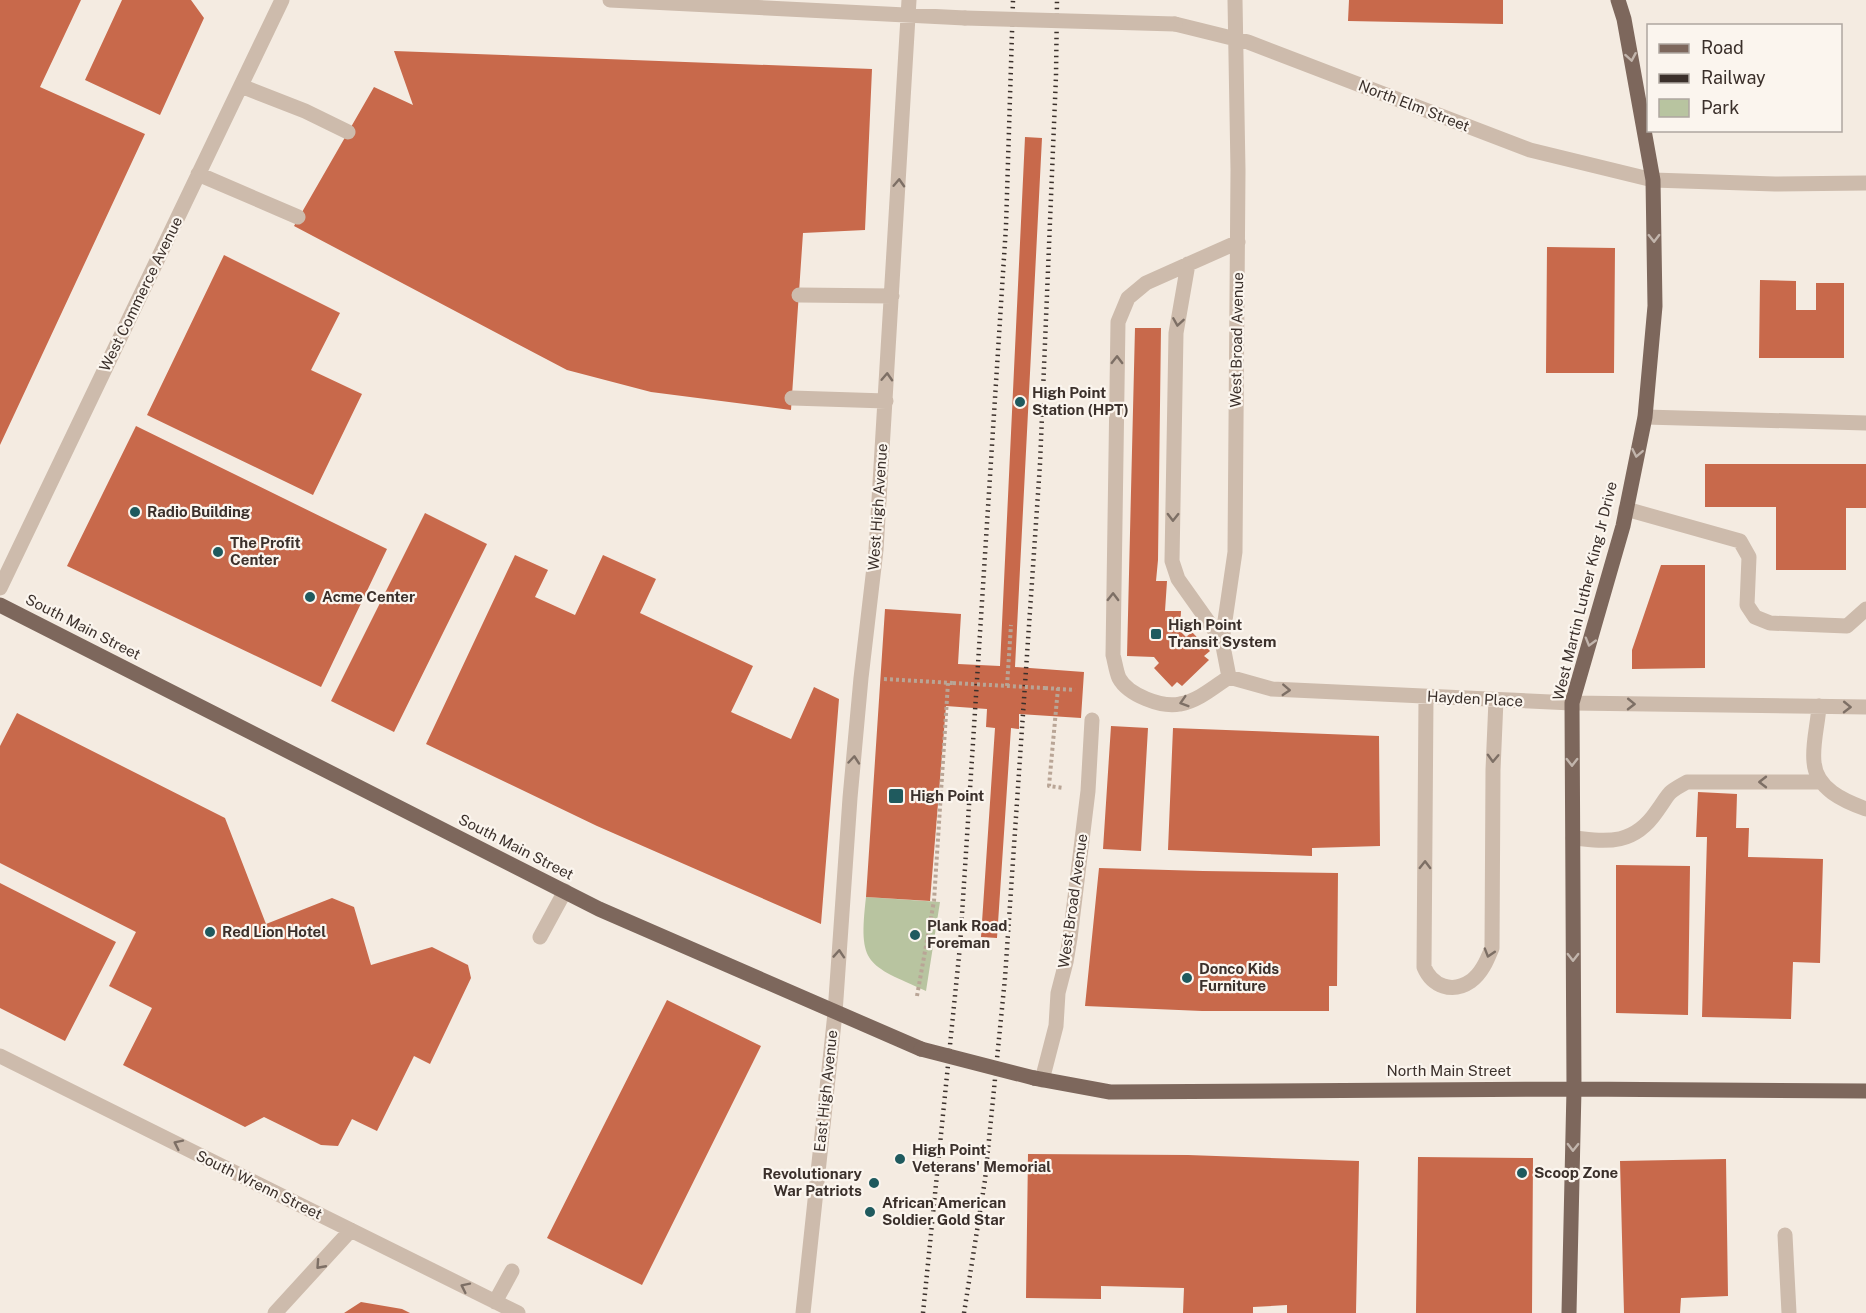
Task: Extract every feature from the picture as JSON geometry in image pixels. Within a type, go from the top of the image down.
[{"type":"main road","name":"West Martin Luther King Jr Drive","points":[[1569,1313],[1574,1089],[1572,704],[1626,509],[1644,417],[1655,306],[1653,180],[1624,19],[1618,0]]},
{"type":"main road","name":"South Main Street","points":[[0,605],[599,909],[921,1049],[1038,1079]]},
{"type":"main road","name":"North Main Street","points":[[1038,1079],[1110,1092],[1574,1089],[1866,1091]]},
{"type":"street","name":"West Commerce Avenue","points":[[0,588],[282,0]]},
{"type":"street","name":"North Elm Street","points":[[610,0],[908,7],[965,18],[1175,24],[1235,38],[1530,150],[1653,180],[1775,184],[1866,183]]},
{"type":"street","name":"West Broad Avenue","points":[[1229,678],[1222,641],[1235,552],[1238,170],[1235,0]]},
{"type":"street","name":"West High Avenue","points":[[835,1013],[856,732],[876,550],[908,7]]},
{"type":"street","points":[[241,86],[306,111],[348,132]]},
{"type":"street","points":[[198,174],[298,217]]},
{"type":"street","points":[[1229,678],[1202,695],[1182,704],[1165,705],[1135,693],[1119,679],[1113,656],[1118,322],[1128,298],[1146,283],[1238,242]]},
{"type":"street","points":[[1188,264],[1176,333],[1172,561],[1178,579],[1222,641]]},
{"type":"street","points":[[799,295],[892,296]]},
{"type":"street","points":[[792,398],[886,401]]},
{"type":"street","points":[[1644,417],[1866,423]]},
{"type":"street","points":[[1626,509],[1740,541],[1749,557],[1747,605],[1755,617],[1770,623],[1847,626],[1866,609]]},
{"type":"street","name":"Hayden Place","points":[[1229,678],[1272,689],[1572,704],[1866,707]]},
{"type":"street","points":[[1426,697],[1424,967],[1429,978],[1440,986],[1456,987],[1471,981],[1484,967],[1492,948],[1493,770],[1496,700]]},
{"type":"street","points":[[1819,706],[1814,763],[1822,782],[1841,800],[1866,808]]},
{"type":"street","name":"West Broad Avenue","points":[[1038,1079],[1056,1026],[1058,993],[1070,938],[1088,791],[1092,720]]},
{"type":"street","points":[[1573,838],[1608,842],[1628,838],[1640,830],[1657,812],[1668,792],[1687,782],[1822,782]]},
{"type":"street","points":[[540,937],[565,891]]},
{"type":"street","name":"East High Avenue","points":[[803,1313],[835,1013]]},
{"type":"street","name":"South Wrenn Street","points":[[0,1056],[518,1313]]},
{"type":"street","points":[[275,1313],[351,1230]]},
{"type":"street","points":[[1785,1235],[1789,1313]]},
{"type":"street","points":[[495,1302],[512,1270]]},
{"type":"path","points":[[1007,686],[1011,625]]},
{"type":"path","points":[[882,679],[1075,690]]},
{"type":"path","points":[[917,996],[934,901],[951,683]]},
{"type":"path","points":[[1058,688],[1049,786],[1071,788]]},
{"type":"green space","points":[[866,897],[940,902],[926,991],[891,975],[871,960],[866,950],[864,937]]},
{"type":"building","points":[[0,0],[81,0],[40,87],[145,134],[0,445]]},
{"type":"building","points":[[122,0],[191,0],[204,18],[160,115],[85,80]]},
{"type":"building","points":[[1349,0],[1503,0],[1503,24],[1348,21]]},
{"type":"building","points":[[394,51],[872,69],[865,230],[803,233],[791,410],[651,392],[567,370],[294,226],[374,87],[413,105]]},
{"type":"building","points":[[1025,137],[1042,138],[1015,667],[1084,672],[1081,718],[1019,714],[1019,729],[1011,728],[997,938],[981,937],[995,728],[986,727],[987,709],[946,706],[930,901],[866,897],[885,609],[961,614],[958,664],[1000,666]]},
{"type":"building","points":[[1547,247],[1615,248],[1614,373],[1546,373]]},
{"type":"building","points":[[224,255],[340,313],[311,370],[362,394],[313,495],[147,415]]},
{"type":"building","points":[[1760,280],[1796,281],[1796,310],[1816,310],[1816,283],[1844,283],[1844,358],[1759,358]]},
{"type":"building","points":[[1135,328],[1161,328],[1156,581],[1167,581],[1165,611],[1181,611],[1180,631],[1186,637],[1192,632],[1210,651],[1204,656],[1209,660],[1182,686],[1177,682],[1172,687],[1154,668],[1159,663],[1154,657],[1127,656]]},
{"type":"building","points":[[136,426],[387,549],[321,687],[67,566]]},
{"type":"building","points":[[1705,464],[1866,464],[1866,508],[1846,508],[1846,570],[1776,570],[1776,507],[1705,507]]},
{"type":"building","points":[[425,513],[487,544],[394,732],[331,701]]},
{"type":"building","points":[[515,555],[548,570],[535,597],[575,615],[603,555],[656,579],[640,613],[753,666],[731,712],[791,739],[814,687],[839,699],[821,924],[597,826],[426,744]]},
{"type":"building","points":[[1661,565],[1705,565],[1705,668],[1632,669],[1632,650]]},
{"type":"building","points":[[17,713],[225,818],[266,924],[332,898],[354,907],[371,965],[432,947],[468,965],[471,978],[430,1064],[414,1056],[377,1131],[352,1119],[338,1146],[321,1145],[264,1117],[245,1127],[123,1065],[152,1008],[109,986],[136,932],[0,863],[0,746]]},
{"type":"building","points":[[1111,726],[1148,728],[1141,851],[1103,849]]},
{"type":"building","points":[[1173,728],[1379,736],[1380,846],[1312,848],[1312,856],[1168,850]]},
{"type":"building","points":[[1698,792],[1737,794],[1736,828],[1749,828],[1748,857],[1823,859],[1820,963],[1793,962],[1791,1019],[1702,1017],[1707,837],[1696,837]]},
{"type":"building","points":[[1616,865],[1690,866],[1688,1015],[1616,1013]]},
{"type":"building","points":[[1099,868],[1338,873],[1337,986],[1329,986],[1329,1011],[1202,1011],[1085,1006]]},
{"type":"building","points":[[0,883],[116,942],[65,1041],[0,1008]]},
{"type":"building","points":[[667,1000],[761,1046],[642,1285],[547,1238]]},
{"type":"building","points":[[1028,1154],[1188,1155],[1359,1161],[1356,1313],[1287,1313],[1287,1305],[1253,1307],[1253,1313],[1183,1313],[1184,1288],[1101,1286],[1101,1299],[1026,1298]]},
{"type":"building","points":[[1418,1157],[1533,1158],[1532,1313],[1416,1313]]},
{"type":"building","points":[[1726,1159],[1728,1296],[1681,1298],[1680,1313],[1624,1313],[1620,1161]]},
{"type":"building","points":[[361,1302],[402,1309],[410,1313],[344,1313]]},
{"type":"railway","points":[[923,1313],[960,946],[1006,226],[1013,0]]},
{"type":"railway","points":[[964,1313],[985,1180],[1005,978],[1040,464],[1057,0]]},
{"type":"place","name":"High Point Station (HPT)","points":[[1020,402]]},
{"type":"place","name":"Radio Building","points":[[135,512]]},
{"type":"place","name":"The Profit Center","points":[[218,552]]},
{"type":"place","name":"Acme Center","points":[[310,597]]},
{"type":"place","name":"High Point Transit System","points":[[1156,634]]},
{"type":"place","name":"High Point","points":[[896,796]]},
{"type":"place","name":"Red Lion Hotel","points":[[210,932]]},
{"type":"place","name":"Plank Road Foreman","points":[[915,935]]},
{"type":"place","name":"Donco Kids Furniture","points":[[1187,978]]},
{"type":"place","name":"High Point Veterans' Memorial","points":[[900,1159]]},
{"type":"place","name":"Scoop Zone","points":[[1522,1173]]},
{"type":"place","name":"Revolutionary War Patriots","points":[[874,1183]]},
{"type":"place","name":"African American Soldier Gold Star","points":[[870,1212]]}]
